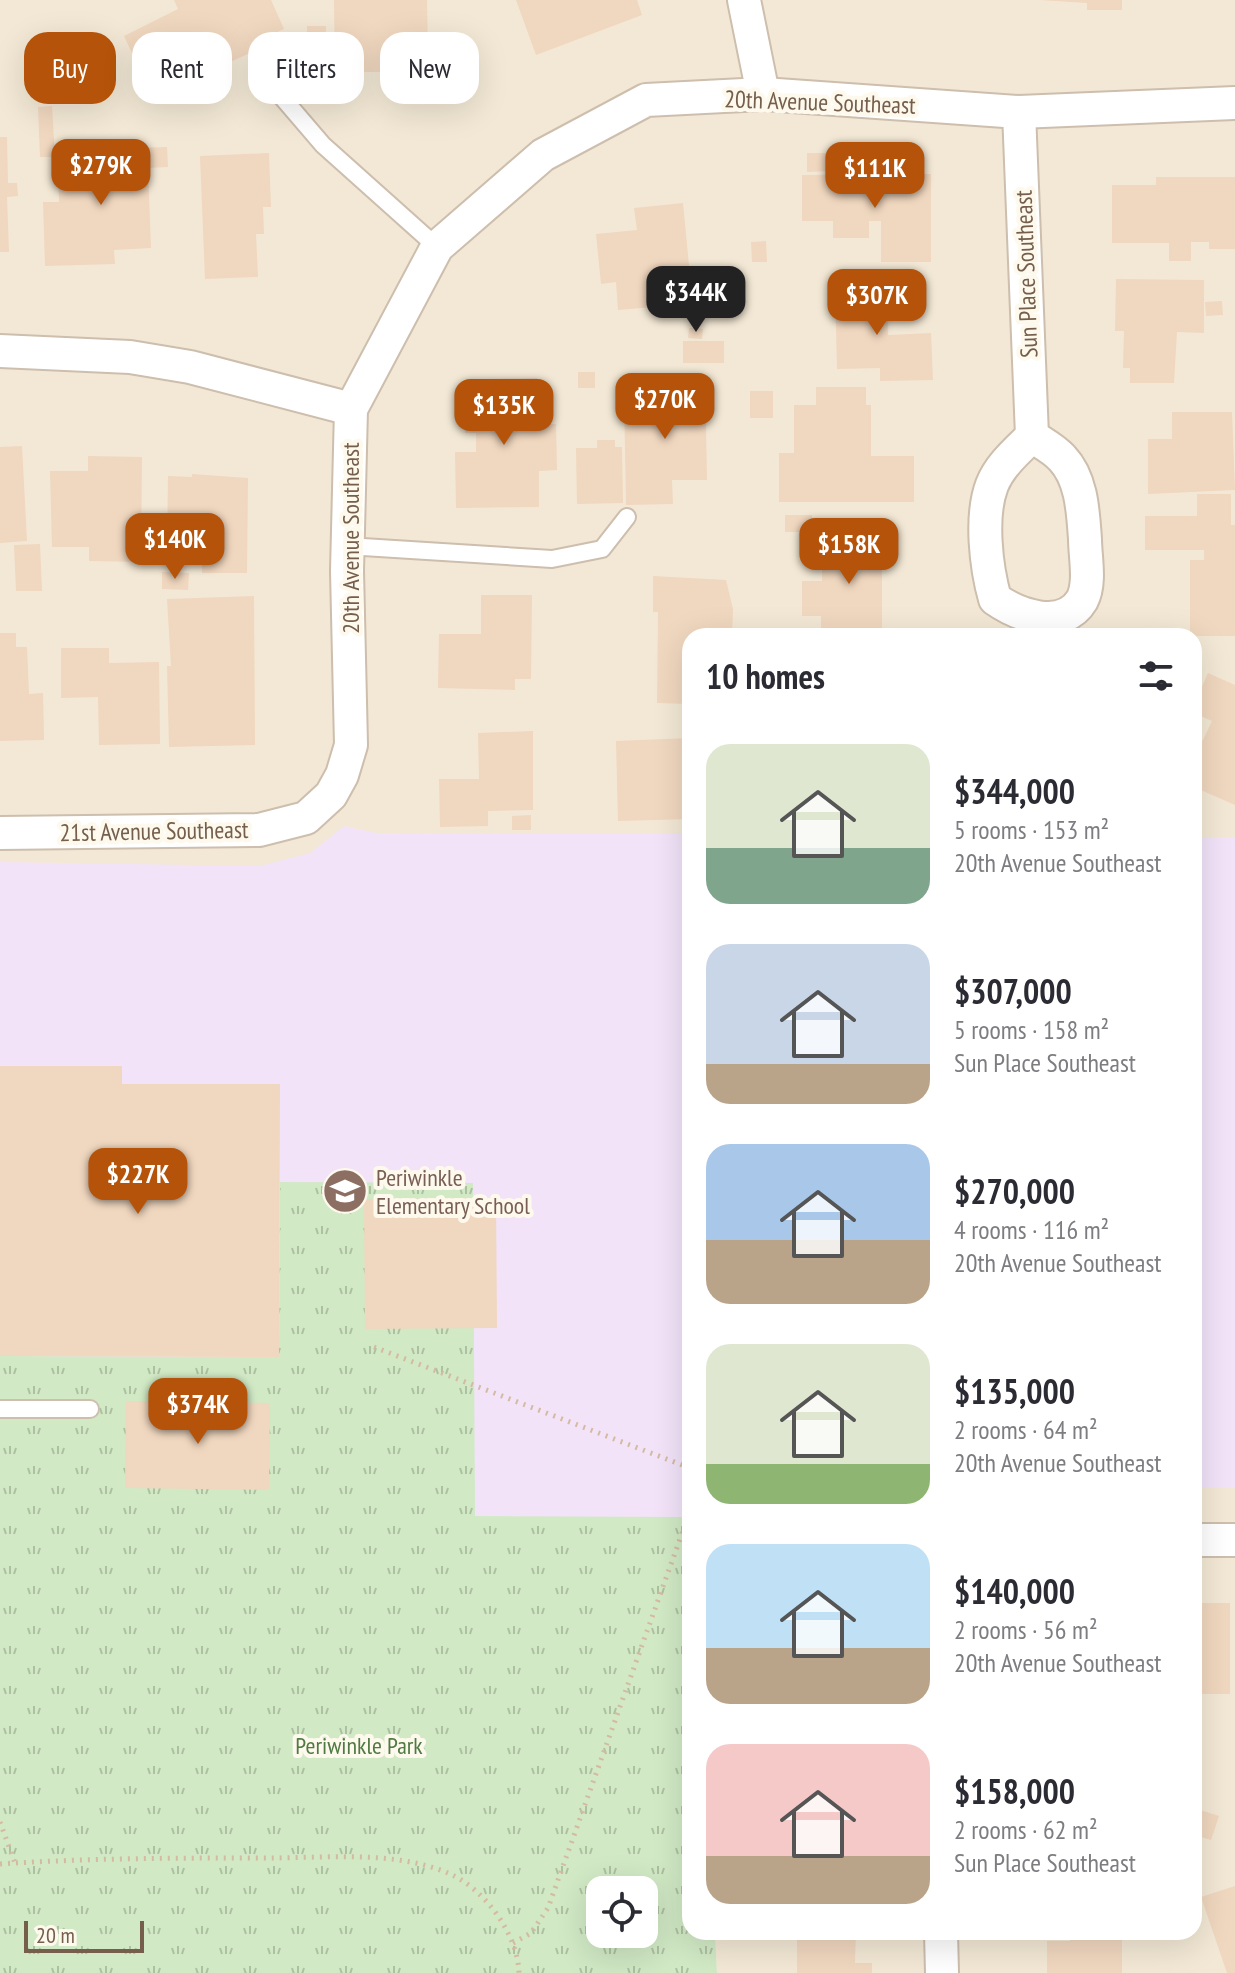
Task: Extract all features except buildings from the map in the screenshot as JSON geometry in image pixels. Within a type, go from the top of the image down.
[{"type":"street","points":[[744,0],[763,94]]},
{"type":"street","name":"20th Avenue Southeast","points":[[306,818],[331,795],[342,775],[351,745],[347,546],[351,409],[437,247],[543,155],[646,100],[763,94],[1019,112],[1235,103]]},
{"type":"street","name":"Sun Place Southeast","points":[[1019,112],[1032,436]]},
{"type":"street","points":[[0,351],[130,357],[190,367],[351,409]]},
{"type":"street","points":[[1032,436],[1063,458],[1083,503],[1084,592],[1071,612],[1047,619],[1015,612],[995,599],[990,581],[987,514],[992,486],[1008,459],[1032,436]]},
{"type":"street","name":"21st Avenue Southeast","points":[[0,833],[259,830],[306,818]]},
{"type":"street","points":[[1202,1540],[1235,1540]]},
{"type":"street","points":[[941,1940],[942,1973]]},
{"type":"lane","points":[[288,104],[323,145],[437,247]]},
{"type":"lane","points":[[347,546],[552,559],[602,549],[627,517]]},
{"type":"lane","points":[[0,1409],[90,1409]]},
{"type":"path","points":[[374,1347],[682,1465]]},
{"type":"path","points":[[513,1943],[531,1933],[548,1908],[682,1533]]},
{"type":"path","points":[[0,1822],[15,1863]]},
{"type":"path","points":[[0,1864],[103,1858],[401,1860],[450,1874],[471,1886],[502,1923],[513,1943],[519,1973]]},
{"type":"shaded area","points":[[0,0],[1235,0],[1235,1973],[717,1973],[715,1940],[1202,1940],[1202,628],[682,628],[682,1517],[0,1517]]},
{"type":"shaded area","name":"Periwinkle Elementary School","points":[[344,826],[376,833],[682,834],[682,1517],[0,1517],[0,862],[260,866],[310,853]]},
{"type":"shaded area","points":[[1202,837],[1235,837],[1235,1488],[1202,1488]]},
{"type":"green space","name":"Periwinkle Park","points":[[280,1182],[473,1183],[475,1516],[682,1517],[682,1940],[715,1940],[717,1973],[0,1973],[0,1356],[279,1357]]},
{"type":"place","name":"Periwinkle Elementary School","points":[[345,1191]]}]
